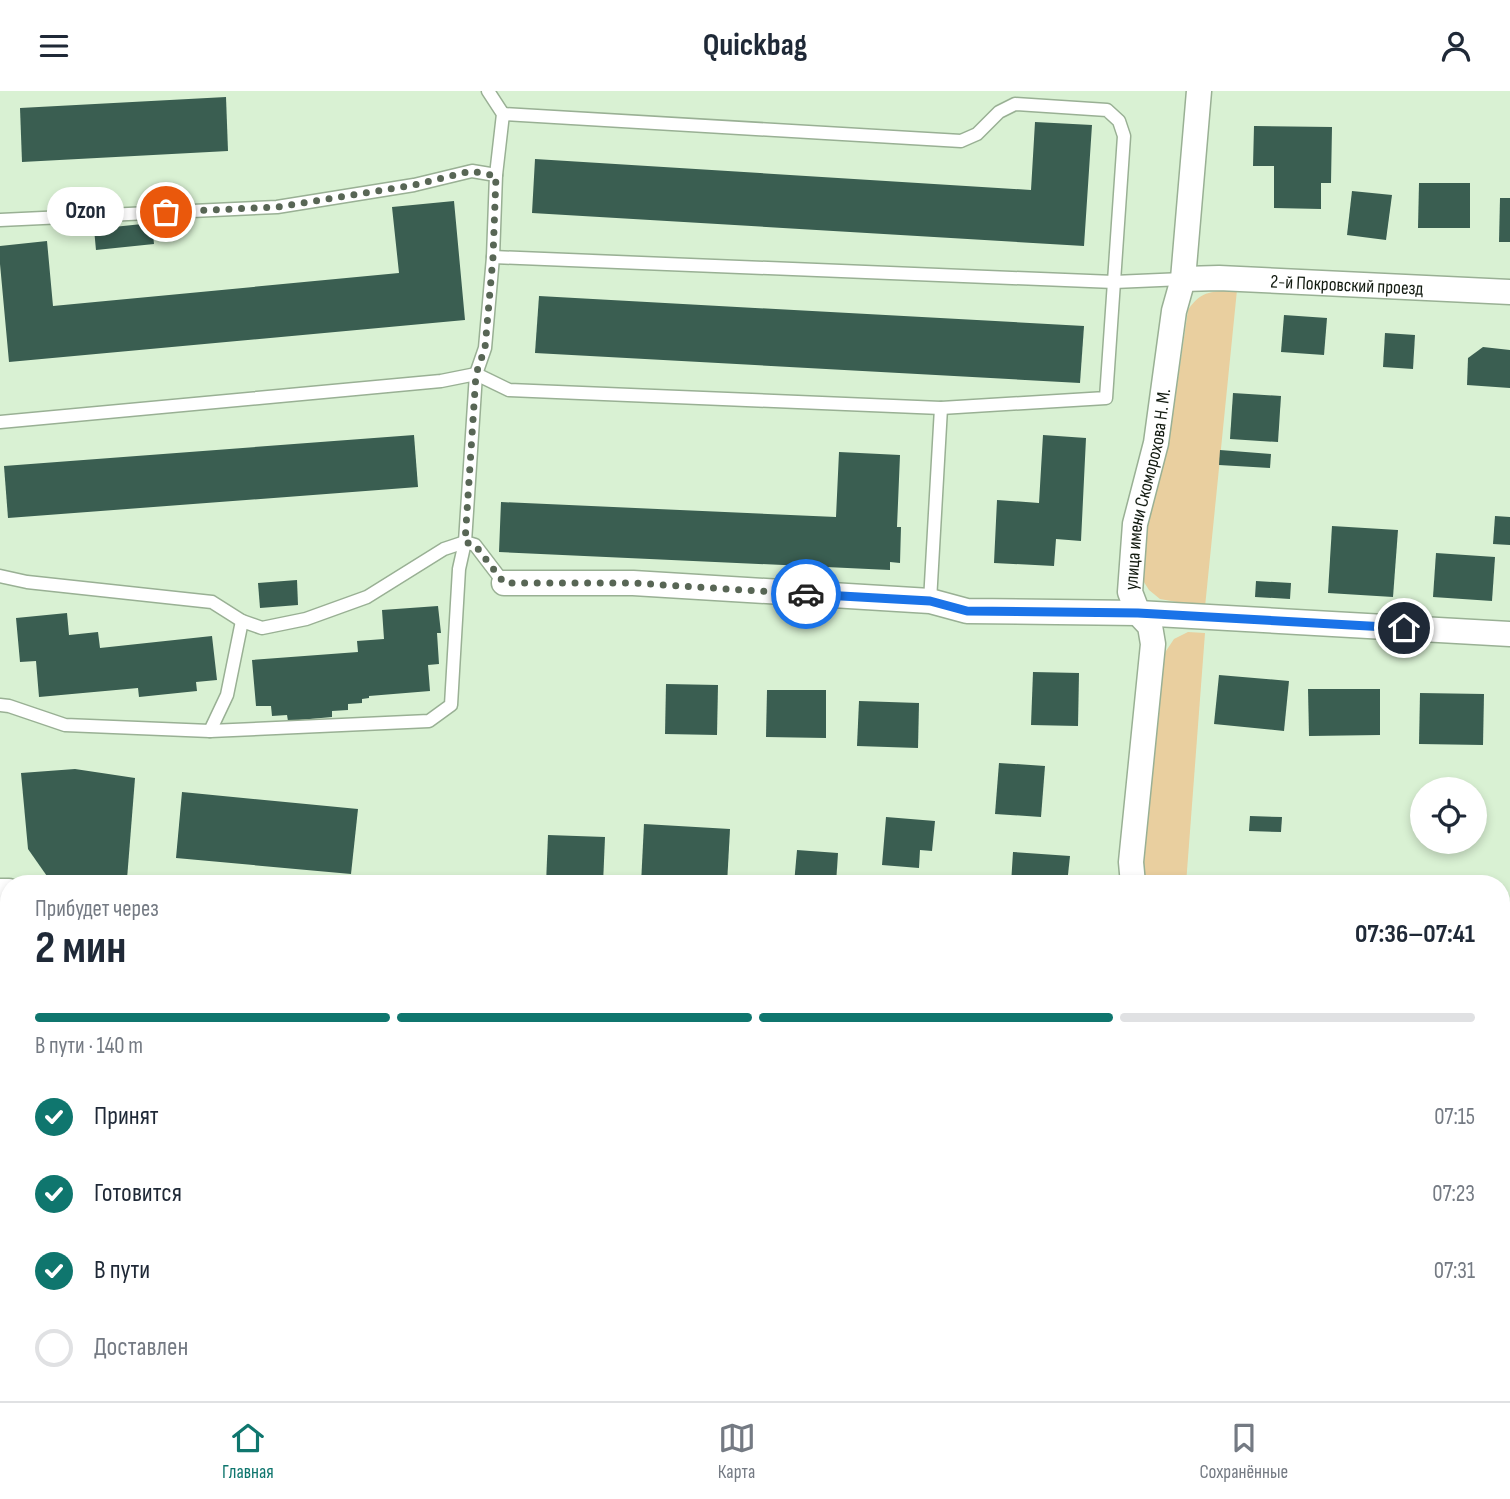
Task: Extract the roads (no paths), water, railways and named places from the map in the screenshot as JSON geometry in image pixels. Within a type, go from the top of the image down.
[{"type":"street","name":"улица имени Скоморохова Н. М.","points":[[1132,875],[1131,862],[1153,644],[1150,626],[1138,613],[1130,592],[1135,524],[1156,443],[1174,311],[1183,279],[1199,91]]},
{"type":"street","name":"2-й Покровский проезд","points":[[1183,279],[1219,278],[1510,292]]},
{"type":"street","points":[[504,583],[633,583],[930,601],[967,611],[1138,613],[1510,634]]},
{"type":"lane","points":[[0,705],[65,725],[210,731],[429,722],[451,705],[458,569],[465,542],[476,374],[485,348],[493,257],[496,176],[503,114],[488,91]]},
{"type":"lane","points":[[0,422],[441,381],[476,374],[509,390],[942,408],[1106,398],[1124,136],[1119,121],[1107,110],[1015,104],[999,112],[977,134],[961,141],[503,114]]},
{"type":"lane","points":[[0,220],[277,207],[414,185],[471,171],[496,176]]},
{"type":"lane","points":[[493,257],[1114,282],[1183,279]]},
{"type":"lane","points":[[930,601],[942,408]]},
{"type":"lane","points":[[0,576],[27,582],[212,602],[242,621],[262,628],[306,619],[367,597],[444,549],[465,542],[475,545],[504,583]]},
{"type":"lane","points":[[210,731],[227,695],[242,621]]},
{"type":"place","name":"Ozon","points":[[166,212]]}]
